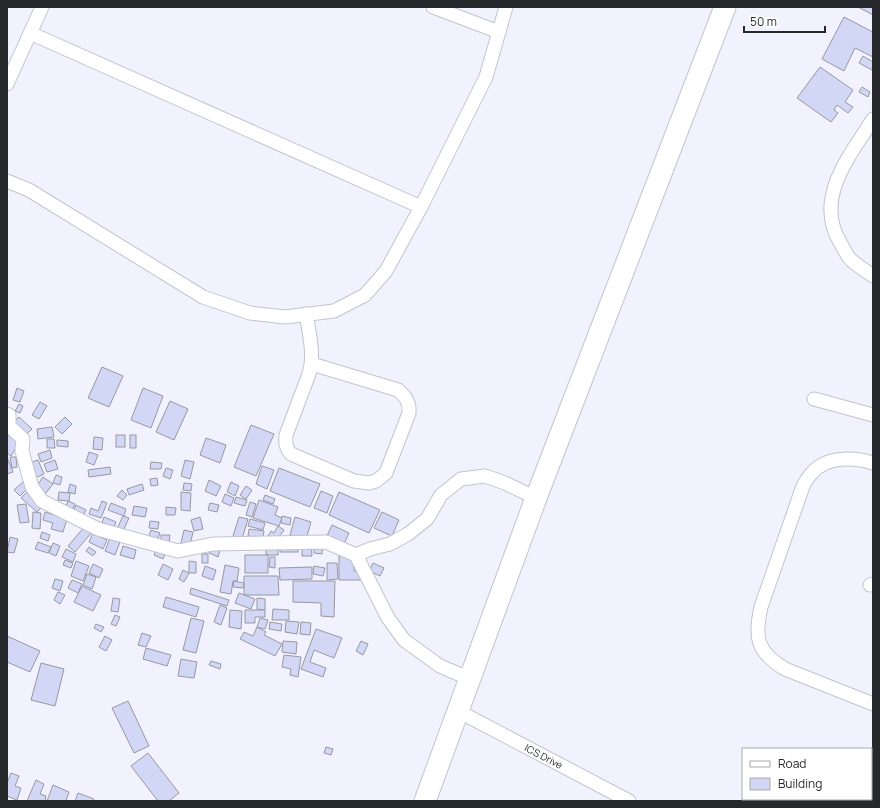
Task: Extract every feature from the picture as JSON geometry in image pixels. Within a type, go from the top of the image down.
[{"type":"main road","points":[[425,801],[536,498],[725,7]]},
{"type":"street","points":[[7,84],[42,7]]},
{"type":"street","points":[[433,7],[499,32]]},
{"type":"street","points":[[7,181],[29,190],[203,297],[250,313],[285,317],[334,311],[365,294],[386,272],[486,77],[506,7]]},
{"type":"street","points":[[30,33],[420,207]]},
{"type":"street","points":[[873,119],[843,166],[832,194],[830,216],[836,236],[850,259],[873,276]]},
{"type":"street","points":[[306,314],[312,364],[286,435],[285,443],[287,450],[291,454],[354,481],[369,483],[376,481],[386,473],[392,460],[410,413],[408,400],[398,390],[312,364]]},
{"type":"street","points":[[814,399],[873,415]]},
{"type":"street","points":[[7,414],[9,415],[9,426],[23,439],[22,451],[32,487],[42,501],[98,528],[178,551],[213,544],[326,542],[356,555],[388,618],[404,640],[440,666],[470,678]]},
{"type":"street","points":[[873,462],[843,458],[827,463],[812,472],[803,486],[766,593],[757,624],[758,637],[763,651],[773,662],[784,669],[873,704]]},
{"type":"street","points":[[356,555],[370,549],[390,544],[408,534],[427,519],[441,495],[461,479],[485,476],[505,483],[536,498]]},
{"type":"street","name":"ICS Drive","points":[[458,711],[629,801]]},
{"type":"building","points":[[858,7],[873,7],[873,15]]},
{"type":"building","points":[[844,17],[873,32],[873,57],[855,48],[844,71],[822,59]]},
{"type":"building","points":[[863,56],[873,62],[872,70],[859,63]]},
{"type":"building","points":[[820,67],[853,90],[845,102],[853,107],[848,113],[837,105],[834,110],[838,113],[831,122],[797,98]]},
{"type":"building","points":[[862,87],[870,92],[868,97],[859,92]]},
{"type":"building","points":[[102,367],[123,376],[109,407],[88,398]]},
{"type":"building","points":[[17,388],[24,391],[20,402],[13,400]]},
{"type":"building","points":[[143,388],[163,396],[151,428],[131,420]]},
{"type":"building","points":[[170,401],[188,409],[174,440],[156,432]]},
{"type":"building","points":[[40,402],[47,406],[39,419],[32,415]]},
{"type":"building","points":[[19,404],[23,406],[20,413],[15,411]]},
{"type":"building","points":[[19,417],[32,429],[23,437],[11,424]]},
{"type":"building","points":[[65,417],[72,424],[62,434],[55,427]]},
{"type":"building","points":[[251,425],[274,434],[256,476],[234,467]]},
{"type":"building","points":[[52,427],[54,437],[38,439],[37,429]]},
{"type":"building","points":[[10,432],[21,439],[11,456],[7,453],[7,437]]},
{"type":"building","points":[[116,435],[125,435],[125,447],[116,447]]},
{"type":"building","points":[[130,435],[136,435],[136,448],[130,448]]},
{"type":"building","points":[[94,437],[103,438],[102,450],[93,449]]},
{"type":"building","points":[[206,438],[226,445],[220,463],[200,455]]},
{"type":"building","points":[[47,439],[54,439],[55,448],[47,448]]},
{"type":"building","points":[[57,440],[68,441],[68,447],[57,446]]},
{"type":"building","points":[[50,450],[52,458],[41,462],[38,454]]},
{"type":"building","points":[[89,452],[98,455],[94,465],[86,462]]},
{"type":"building","points":[[7,457],[13,472],[7,474]]},
{"type":"building","points":[[10,457],[16,457],[17,467],[12,468]]},
{"type":"building","points":[[38,460],[44,474],[33,479],[27,464]]},
{"type":"building","points":[[55,460],[58,469],[47,472],[44,464]]},
{"type":"building","points":[[185,460],[194,462],[190,479],[181,476]]},
{"type":"building","points":[[151,462],[162,463],[161,469],[150,469]]},
{"type":"building","points":[[262,466],[274,470],[267,489],[256,484]]},
{"type":"building","points":[[110,467],[111,474],[89,477],[88,470]]},
{"type":"building","points":[[166,468],[173,470],[170,479],[163,476]]},
{"type":"building","points":[[279,468],[320,484],[310,507],[270,491]]},
{"type":"building","points":[[56,475],[62,477],[60,485],[53,483]]},
{"type":"building","points":[[43,477],[53,484],[45,494],[36,487]]},
{"type":"building","points":[[157,478],[158,485],[151,486],[150,479]]},
{"type":"building","points":[[209,480],[221,486],[216,496],[205,491]]},
{"type":"building","points":[[24,481],[29,487],[20,496],[14,490]]},
{"type":"building","points":[[231,482],[239,486],[235,496],[227,492]]},
{"type":"building","points":[[184,483],[192,484],[191,491],[183,490]]},
{"type":"building","points":[[70,484],[76,486],[75,494],[68,492]]},
{"type":"building","points":[[142,484],[144,490],[129,495],[127,489]]},
{"type":"building","points":[[246,486],[252,490],[246,499],[240,495]]},
{"type":"building","points":[[122,490],[127,495],[123,500],[117,496]]},
{"type":"building","points":[[321,491],[333,496],[327,513],[314,508]]},
{"type":"building","points":[[27,492],[43,506],[37,512],[21,498]]},
{"type":"building","points":[[59,492],[70,493],[69,501],[58,500]]},
{"type":"building","points":[[181,492],[191,493],[190,511],[181,510]]},
{"type":"building","points":[[339,492],[380,510],[369,533],[329,515]]},
{"type":"building","points":[[225,494],[234,498],[231,506],[222,502]]},
{"type":"building","points":[[265,495],[275,499],[273,504],[263,500]]},
{"type":"building","points":[[236,497],[247,500],[245,506],[234,503]]},
{"type":"building","points":[[259,500],[278,507],[275,515],[282,518],[279,526],[253,518]]},
{"type":"building","points":[[68,501],[75,504],[71,513],[64,510]]},
{"type":"building","points":[[102,501],[107,503],[101,518],[89,514],[91,508],[98,511]]},
{"type":"building","points":[[250,502],[256,504],[252,517],[246,515]]},
{"type":"building","points":[[111,503],[126,509],[124,516],[108,510]]},
{"type":"building","points":[[210,503],[219,505],[217,512],[208,510]]},
{"type":"building","points":[[26,504],[29,522],[20,523],[17,505]]},
{"type":"building","points":[[76,505],[86,510],[82,518],[72,514]]},
{"type":"building","points":[[134,506],[147,508],[145,517],[132,515]]},
{"type":"building","points":[[166,507],[176,508],[175,515],[166,515]]},
{"type":"building","points":[[33,512],[41,513],[40,529],[32,528]]},
{"type":"building","points":[[45,512],[67,519],[63,532],[51,529],[53,523],[43,520]]},
{"type":"building","points":[[382,512],[399,520],[392,536],[374,528]]},
{"type":"building","points":[[123,516],[129,518],[122,533],[116,531]]},
{"type":"building","points":[[282,516],[291,518],[290,525],[281,523]]},
{"type":"building","points":[[104,517],[116,522],[113,530],[101,526]]},
{"type":"building","points":[[200,517],[203,529],[194,531],[191,520]]},
{"type":"building","points":[[239,517],[248,519],[242,539],[233,536]]},
{"type":"building","points":[[295,517],[311,522],[306,540],[290,535]]},
{"type":"building","points":[[250,519],[265,523],[263,530],[248,526]]},
{"type":"building","points":[[150,521],[159,522],[158,529],[149,528]]},
{"type":"building","points":[[86,525],[93,531],[75,552],[68,546]]},
{"type":"building","points":[[332,525],[349,533],[343,546],[326,538]]},
{"type":"building","points":[[278,526],[284,530],[276,541],[268,536],[271,531],[274,533]]},
{"type":"building","points":[[249,529],[264,531],[263,538],[248,536]]},
{"type":"building","points":[[151,530],[160,533],[156,544],[147,541]]},
{"type":"building","points":[[184,530],[193,532],[190,545],[181,543]]},
{"type":"building","points":[[42,532],[50,535],[48,541],[40,538]]},
{"type":"building","points":[[93,533],[107,540],[103,549],[89,542]]},
{"type":"building","points":[[161,535],[170,535],[169,543],[161,542]]},
{"type":"building","points":[[10,537],[18,539],[14,553],[7,552]]},
{"type":"building","points":[[110,538],[120,542],[115,555],[105,551]]},
{"type":"building","points":[[38,542],[51,547],[48,553],[35,549]]},
{"type":"building","points":[[53,543],[60,546],[56,556],[49,553]]},
{"type":"building","points":[[302,543],[311,543],[312,556],[302,556]]},
{"type":"building","points":[[314,544],[323,544],[322,554],[314,553]]},
{"type":"building","points":[[266,545],[278,545],[278,555],[266,555]]},
{"type":"building","points":[[123,546],[136,550],[134,559],[120,555]]},
{"type":"building","points":[[211,546],[220,550],[218,557],[209,553]]},
{"type":"building","points":[[280,546],[298,546],[298,552],[280,552]]},
{"type":"building","points":[[89,547],[96,552],[93,556],[86,551]]},
{"type":"building","points":[[157,547],[166,551],[163,559],[154,555]]},
{"type":"building","points":[[66,549],[76,554],[73,562],[62,557]]},
{"type":"building","points":[[202,554],[208,554],[208,563],[202,563]]},
{"type":"building","points":[[245,555],[268,555],[268,573],[245,573]]},
{"type":"building","points":[[339,556],[354,556],[354,571],[362,571],[363,580],[339,580]]},
{"type":"building","points":[[270,557],[275,557],[275,568],[269,567]]},
{"type":"building","points":[[65,560],[73,563],[71,568],[63,565]]},
{"type":"building","points":[[76,561],[89,566],[83,581],[71,576]]},
{"type":"building","points":[[189,561],[196,562],[196,573],[189,573]]},
{"type":"building","points":[[327,563],[337,563],[338,579],[327,580]]},
{"type":"building","points":[[373,563],[384,568],[380,576],[369,571]]},
{"type":"building","points":[[93,564],[103,569],[99,578],[89,573]]},
{"type":"building","points":[[163,564],[173,569],[168,580],[158,575]]},
{"type":"building","points":[[225,565],[239,568],[237,581],[233,581],[231,594],[220,592]]},
{"type":"building","points":[[205,566],[216,570],[213,580],[202,576]]},
{"type":"building","points":[[314,566],[325,568],[323,576],[313,574]]},
{"type":"building","points":[[312,567],[312,579],[280,580],[279,568]]},
{"type":"building","points":[[183,570],[189,573],[184,582],[179,579]]},
{"type":"building","points":[[87,574],[96,577],[92,589],[83,585]]},
{"type":"building","points":[[244,576],[278,576],[279,595],[244,595]]},
{"type":"building","points":[[55,579],[63,581],[60,591],[52,588]]},
{"type":"building","points":[[72,580],[82,584],[78,593],[68,588]]},
{"type":"building","points":[[234,581],[244,583],[243,588],[233,587]]},
{"type":"building","points":[[293,581],[335,581],[334,617],[321,616],[321,603],[293,602]]},
{"type":"building","points":[[82,586],[101,595],[93,611],[74,602]]},
{"type":"building","points":[[191,588],[229,600],[227,606],[190,594]]},
{"type":"building","points":[[58,592],[65,595],[60,604],[54,600]]},
{"type":"building","points":[[239,593],[255,599],[251,609],[235,603]]},
{"type":"building","points":[[166,597],[199,607],[196,617],[163,607]]},
{"type":"building","points":[[113,598],[120,599],[118,612],[111,611]]},
{"type":"building","points":[[257,598],[265,599],[265,610],[257,609]]},
{"type":"building","points":[[220,605],[227,608],[221,625],[214,622]]},
{"type":"building","points":[[273,609],[289,610],[289,620],[272,620]]},
{"type":"building","points":[[230,610],[242,611],[241,629],[229,627]]},
{"type":"building","points":[[245,610],[265,610],[265,617],[255,617],[255,623],[245,623]]},
{"type":"building","points":[[115,615],[120,617],[116,626],[111,624]]},
{"type":"building","points":[[191,618],[204,621],[196,653],[183,650]]},
{"type":"building","points":[[260,618],[268,620],[265,629],[257,627]]},
{"type":"building","points":[[286,621],[299,622],[297,634],[285,632]]},
{"type":"building","points":[[270,622],[282,624],[281,631],[269,629]]},
{"type":"building","points":[[301,622],[311,623],[310,635],[300,634]]},
{"type":"building","points":[[96,624],[104,627],[101,632],[94,628]]},
{"type":"building","points":[[257,627],[266,632],[264,635],[282,644],[275,656],[240,639],[244,632],[253,636]]},
{"type":"building","points":[[316,629],[342,638],[334,658],[314,650],[310,662],[326,668],[323,677],[301,669]]},
{"type":"building","points":[[142,633],[151,636],[146,647],[138,645]]},
{"type":"building","points":[[7,636],[40,651],[30,672],[7,662]]},
{"type":"building","points":[[105,636],[112,640],[106,651],[99,647]]},
{"type":"building","points":[[283,641],[297,642],[296,654],[282,652]]},
{"type":"building","points":[[361,641],[368,644],[363,655],[356,651]]},
{"type":"building","points":[[146,648],[171,655],[167,666],[143,659]]},
{"type":"building","points":[[284,655],[301,657],[298,677],[290,675],[291,669],[282,667]]},
{"type":"building","points":[[181,659],[197,662],[194,678],[178,676]]},
{"type":"building","points":[[211,661],[221,664],[220,669],[209,665]]},
{"type":"building","points":[[41,663],[64,669],[55,706],[31,700]]},
{"type":"building","points":[[128,701],[149,746],[134,753],[112,708]]},
{"type":"building","points":[[326,747],[333,749],[331,755],[324,753]]},
{"type":"building","points":[[148,753],[179,793],[169,801],[158,801],[131,766]]},
{"type":"building","points":[[11,773],[19,776],[15,786],[21,788],[17,800],[7,796],[7,783]]},
{"type":"building","points":[[36,780],[44,784],[40,794],[46,796],[45,801],[27,801]]},
{"type":"building","points":[[53,785],[69,792],[66,801],[47,801]]},
{"type":"building","points":[[78,793],[94,799],[93,801],[75,801]]}]
